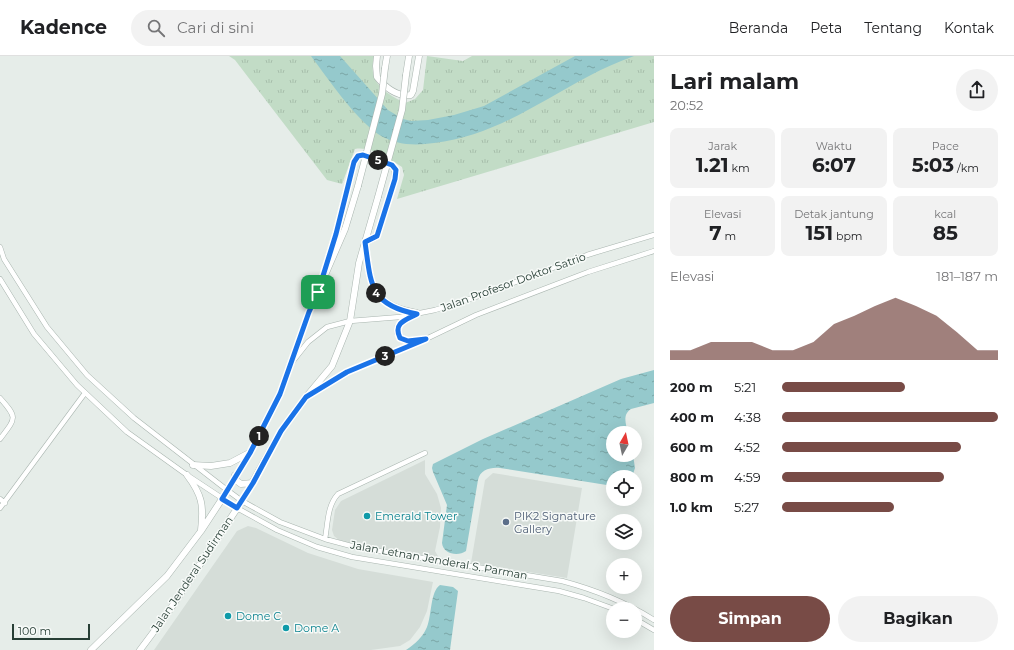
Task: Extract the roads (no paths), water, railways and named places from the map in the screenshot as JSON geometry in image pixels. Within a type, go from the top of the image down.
[{"type":"street","points":[[377,56],[377,77],[392,91],[403,96],[411,95],[413,90],[419,56]]},
{"type":"street","name":"Jalan Jenderal Sudirman","points":[[91,650],[167,576],[222,499],[235,475],[250,453],[280,394],[318,292],[345,229],[382,94],[387,56]]},
{"type":"street","name":"Jalan Jenderal Sudirman","points":[[140,650],[167,614],[242,501],[281,431],[306,397],[332,366],[350,321],[359,263],[402,110],[409,56]]},
{"type":"street","points":[[318,292],[336,234],[354,162],[358,156],[363,155],[392,165],[396,170],[395,179],[377,236],[365,242],[370,280],[380,299],[401,311],[417,314]]},
{"type":"street","name":"Jalan Profesor Doktor Satrio","points":[[291,364],[308,342],[327,328],[350,321],[400,317],[436,310],[476,297],[587,255],[654,235]]},
{"type":"street","name":"Jalan Letnan Jenderal S. Parman","points":[[0,247],[4,259],[47,327],[87,376],[134,418],[193,465],[242,501],[280,522],[325,539],[355,547],[562,581],[588,588],[614,598],[654,620]]},
{"type":"street","name":"Jalan Profesor Doktor Satrio","points":[[306,397],[347,372],[426,339],[476,315],[588,272],[654,251]]},
{"type":"street","name":"Jalan Letnan Jenderal S. Parman","points":[[0,279],[34,334],[77,385],[127,432],[222,499],[277,530],[317,547],[352,558],[559,591],[606,606]]},
{"type":"street","points":[[417,314],[402,322],[397,327],[397,333],[400,338],[408,341],[426,339]]},
{"type":"street","points":[[0,508],[85,393]]},
{"type":"street","points":[[0,398],[14,419],[0,439]]},
{"type":"street","points":[[0,429],[5,432]]},
{"type":"street","points":[[193,465],[211,466],[230,463],[250,453]]},
{"type":"street","points":[[325,539],[330,507],[338,494],[425,454]]},
{"type":"street","points":[[187,475],[195,486],[202,501],[200,531]]},
{"type":"street","points":[[235,475],[237,481],[241,484],[253,483]]},
{"type":"street","points":[[0,499],[5,502]]},
{"type":"street","points":[[642,623],[654,630]]},
{"type":"water","points":[[311,56],[340,56],[388,110],[403,119],[411,121],[428,120],[454,115],[484,106],[575,56],[634,56],[595,73],[496,126],[456,139],[434,143],[405,144],[384,138],[369,127],[342,98]]},
{"type":"water","points":[[654,370],[654,403],[628,411],[625,420],[627,426],[606,426],[606,462],[634,462],[634,470],[606,470],[606,485],[500,468],[486,470],[481,474],[478,480],[466,551],[455,554],[445,550],[442,543],[447,505],[433,472],[433,464],[483,439],[621,379]]},
{"type":"water","points":[[440,585],[453,587],[458,591],[450,650],[406,650],[418,640],[425,631],[429,622],[434,593]]},
{"type":"place","name":"Emerald Tower","points":[[367,516]]},
{"type":"place","name":"PIK2 Signature Gallery","points":[[506,522]]},
{"type":"place","name":"Dome C","points":[[228,616]]},
{"type":"place","name":"Dome A","points":[[286,628]]}]
